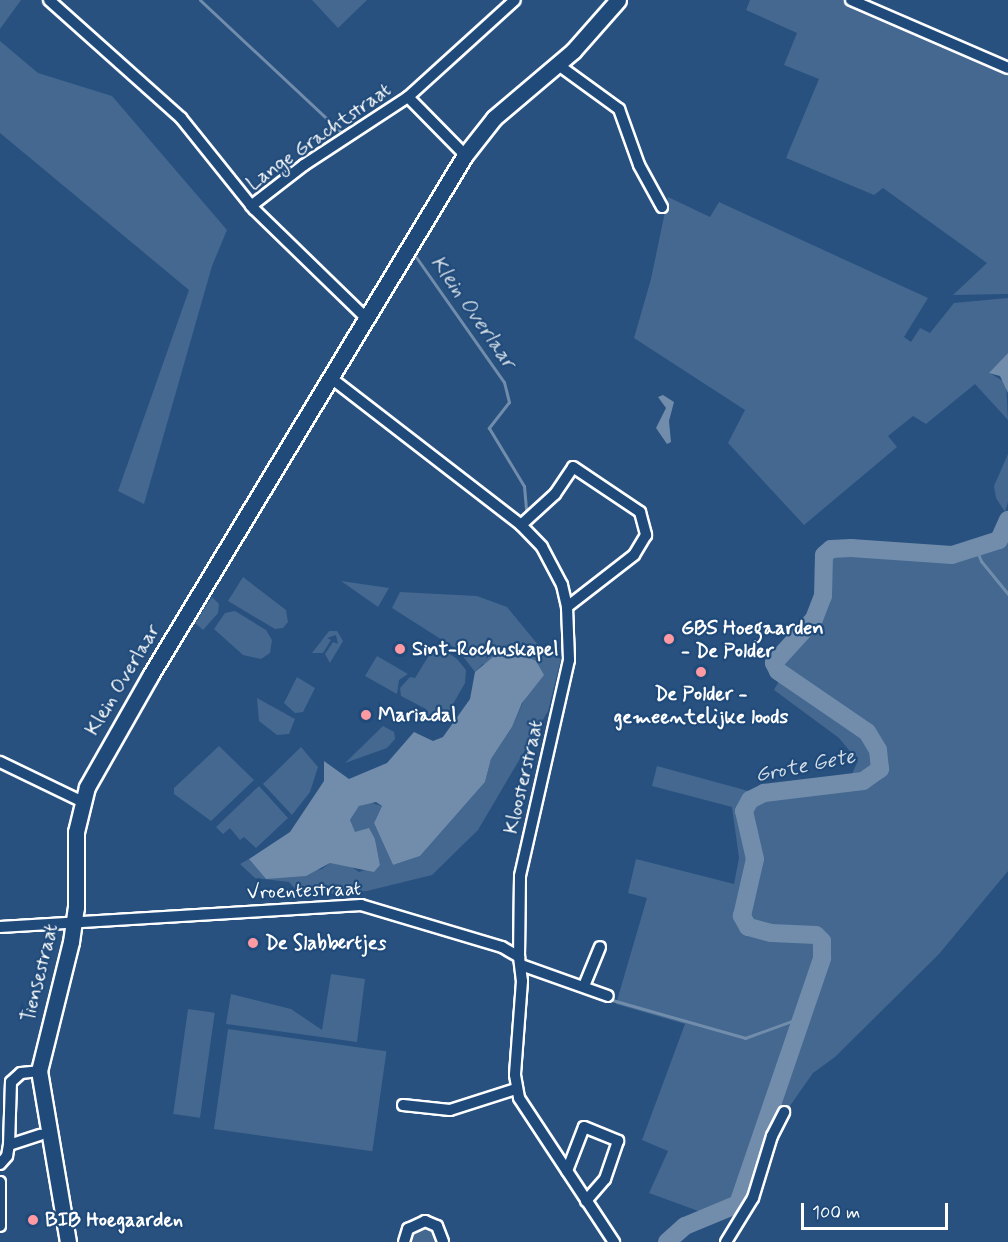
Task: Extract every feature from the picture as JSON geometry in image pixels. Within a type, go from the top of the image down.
[{"type":"main road","name":"Klein Overlaar","points":[[81,801],[125,718],[465,155],[511,101],[599,26],[618,0]]},
{"type":"main road","name":"Tiensestraat","points":[[68,1242],[39,1071],[74,922],[76,832],[81,801]]},
{"type":"street","name":"Lange Grachtstraat","points":[[49,0],[181,118],[251,206],[366,318]]},
{"type":"street","name":"Lange Grachtstraat","points":[[251,206],[304,165],[408,97],[515,0]]},
{"type":"street","points":[[851,0],[1008,68]]},
{"type":"street","points":[[557,64],[619,109],[639,165],[662,207]]},
{"type":"street","name":"Lange Grachtstraat","points":[[408,97],[465,155]]},
{"type":"street","name":"Kloosterstraat","points":[[331,378],[521,525],[554,565],[567,607],[569,660],[520,876],[520,961]]},
{"type":"street","points":[[521,525],[555,494],[573,467],[633,506],[645,520],[646,535],[622,567],[567,607]]},
{"type":"street","points":[[0,762],[81,801]]},
{"type":"street","name":"Vroentestraat","points":[[0,927],[361,905],[502,947],[520,961],[608,996]]},
{"type":"street","points":[[584,986],[600,947]]},
{"type":"street","points":[[520,961],[516,1089],[519,1098],[614,1242]]},
{"type":"street","points":[[0,1164],[7,1156],[9,1145],[11,1082],[21,1073],[39,1071]]},
{"type":"street","points":[[403,1106],[450,1110],[516,1089]]},
{"type":"street","points":[[726,1242],[753,1198],[772,1136],[784,1112]]},
{"type":"street","points":[[567,1171],[584,1127],[618,1141],[605,1179],[586,1201]]},
{"type":"street","points":[[9,1145],[40,1135]]},
{"type":"street","points":[[0,1182],[0,1226]]},
{"type":"street","points":[[404,1242],[408,1228],[425,1221],[437,1226],[443,1242]]},
{"type":"shaded area","points":[[0,0],[21,0],[0,29]]},
{"type":"shaded area","points":[[312,0],[367,0],[338,28]]},
{"type":"shaded area","points":[[750,0],[843,0],[1008,71],[1008,294],[953,295],[987,263],[883,188],[874,195],[786,158],[819,79],[784,65],[797,33],[746,10]]},
{"type":"shaded area","points":[[0,41],[38,73],[112,96],[227,230],[212,266],[144,504],[118,491],[189,290],[0,133]]},
{"type":"shaded area","points":[[668,197],[710,217],[719,202],[928,298],[904,337],[911,342],[920,328],[930,333],[954,303],[1008,298],[1008,353],[990,373],[1006,383],[1008,420],[975,384],[926,424],[913,416],[888,436],[897,447],[804,525],[728,443],[745,410],[634,338],[651,279]]},
{"type":"shaded area","points":[[1008,353],[1008,393],[1000,376],[989,373]]},
{"type":"shaded area","points":[[663,395],[674,402],[669,421],[671,442],[667,444],[656,428],[666,408],[658,397]]},
{"type":"shaded area","points":[[1008,454],[1008,502],[1005,512],[996,498],[994,486]]},
{"type":"shaded area","points":[[1008,531],[1008,871],[939,954],[835,1057],[813,1073],[787,1110],[776,1105],[792,1047],[824,966],[826,943],[814,930],[767,929],[752,925],[747,919],[745,911],[759,858],[751,809],[763,797],[773,795],[861,789],[878,779],[885,763],[879,740],[873,731],[785,671],[785,659],[821,621],[832,555],[923,560],[980,555],[995,549]]},
{"type":"shaded area","points":[[243,577],[286,610],[288,622],[283,628],[275,629],[228,601]]},
{"type":"shaded area","points":[[341,581],[389,588],[378,607]]},
{"type":"shaded area","points":[[400,592],[477,596],[507,607],[544,652],[561,659],[548,711],[478,830],[432,875],[367,891],[302,896],[289,882],[255,878],[240,864],[249,859],[266,879],[322,869],[330,863],[347,864],[359,872],[380,865],[375,839],[354,832],[350,820],[359,806],[369,802],[382,806],[374,823],[393,865],[420,856],[485,782],[491,759],[512,727],[528,691],[536,684],[483,664],[475,672],[458,650],[392,608]]},
{"type":"shaded area","points":[[212,597],[219,604],[218,613],[203,630],[195,623]]},
{"type":"shaded area","points":[[235,611],[266,630],[272,640],[270,653],[261,659],[243,655],[214,629],[225,613]]},
{"type":"shaded area","points":[[329,631],[337,631],[343,641],[330,663],[325,654],[333,642],[338,644],[336,635],[327,638],[331,640],[323,653],[312,653]]},
{"type":"shaded area","points":[[436,644],[457,659],[466,670],[465,683],[445,718],[428,721],[426,709],[401,696],[400,688],[410,677],[415,678]]},
{"type":"shaded area","points":[[520,653],[536,661],[544,675],[522,703],[512,727],[491,759],[485,782],[420,856],[393,865],[374,823],[382,806],[376,802],[359,806],[350,820],[355,832],[369,828],[375,839],[380,865],[374,872],[330,863],[306,876],[266,879],[249,859],[290,832],[324,781],[324,761],[349,779],[387,763],[414,732],[433,741],[443,737],[470,699],[475,672],[493,657]]},
{"type":"shaded area","points":[[377,656],[408,674],[399,680],[397,694],[365,676]]},
{"type":"shaded area","points":[[297,677],[315,688],[303,712],[295,713],[284,703]]},
{"type":"shaded area","points":[[779,681],[857,734],[876,757],[874,765],[865,774],[850,778],[858,761],[839,738],[774,690]]},
{"type":"shaded area","points":[[257,698],[295,719],[289,734],[277,735],[259,721]]},
{"type":"shaded area","points":[[383,726],[394,732],[395,739],[387,748],[345,763]]},
{"type":"shaded area","points":[[219,746],[254,780],[211,821],[174,794],[174,788]]},
{"type":"shaded area","points":[[301,747],[318,767],[310,792],[292,815],[263,784]]},
{"type":"shaded area","points":[[657,766],[752,792],[739,809],[750,852],[738,920],[741,929],[760,936],[811,937],[816,952],[737,1196],[730,1204],[701,1212],[649,1193],[668,1151],[642,1140],[685,1024],[616,1004],[647,898],[628,893],[636,859],[734,884],[739,858],[732,807],[652,786]]},
{"type":"shaded area","points":[[259,786],[288,818],[256,848],[244,837],[240,840],[230,828],[223,834],[216,827]]},
{"type":"shaded area","points":[[331,974],[365,979],[357,1042],[226,1024],[231,994],[291,1009],[322,1030]]},
{"type":"shaded area","points":[[188,1009],[215,1013],[200,1118],[173,1114]]},
{"type":"shaded area","points":[[228,1029],[386,1051],[372,1151],[214,1129]]},
{"type":"shaded area","points":[[425,1228],[433,1232],[435,1242],[411,1242],[414,1233]]},
{"type":"waterway","name":"Klein Overlaar","points":[[200,0],[341,132]]},
{"type":"waterway","name":"Klein Overlaar","points":[[416,257],[504,382],[509,402],[489,428],[524,486],[526,511]]},
{"type":"waterway","name":"Grote Gete","points":[[667,1242],[685,1226],[738,1204],[822,958],[822,941],[816,935],[771,933],[748,927],[742,916],[755,859],[744,811],[750,800],[764,793],[863,781],[880,769],[878,750],[867,732],[778,671],[774,663],[814,619],[823,596],[824,555],[831,549],[851,548],[952,555],[999,540],[1008,520]]},
{"type":"waterway","points":[[976,549],[981,561],[1008,594]]},
{"type":"waterway","points":[[612,1000],[745,1038],[800,1018]]},
{"type":"place","name":"GBS Hoegaarden - De Polder","points":[[669,639]]},
{"type":"place","name":"Sint-Rochuskapel","points":[[400,649]]},
{"type":"place","name":"De Polder - gemeentelijke loods","points":[[701,672]]},
{"type":"place","name":"Mariadal","points":[[366,715]]},
{"type":"place","name":"De Slabbertjes","points":[[253,943]]},
{"type":"place","name":"BIB Hoegaarden","points":[[33,1220]]}]
